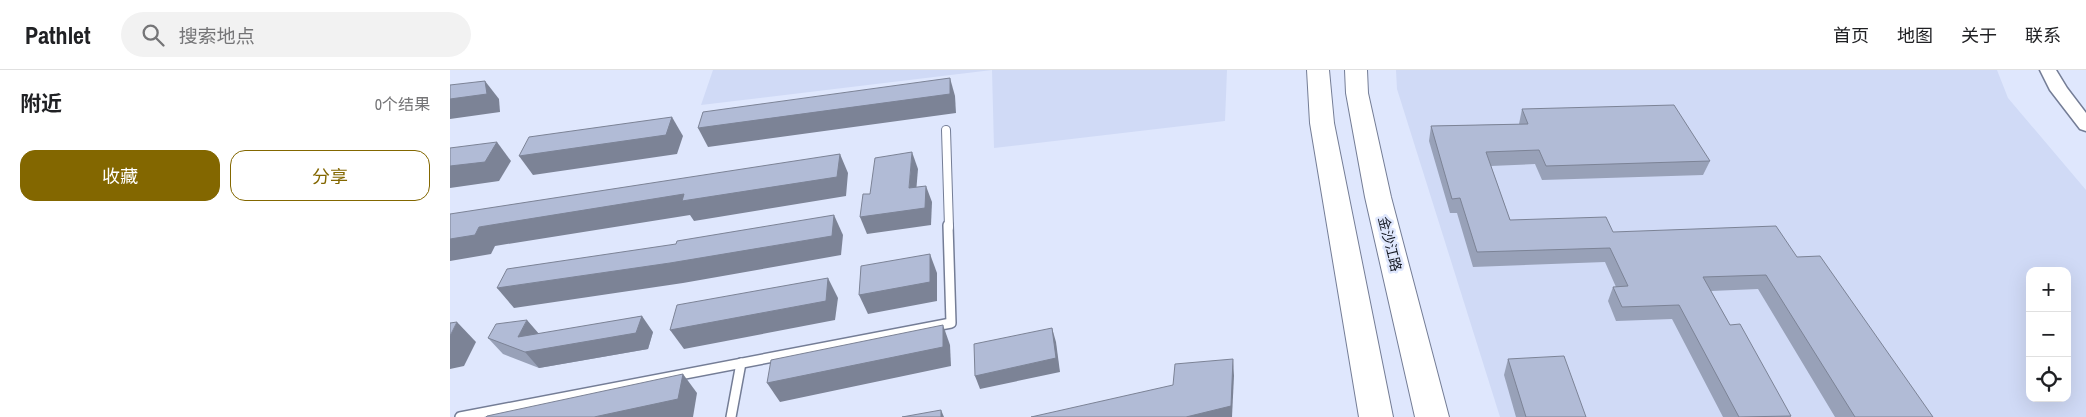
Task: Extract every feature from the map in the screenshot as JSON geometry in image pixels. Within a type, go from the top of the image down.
[{"type":"main road","points":[[1318,70],[1322,123],[1376,417]]},
{"type":"main road","name":"金沙江路","points":[[1356,70],[1357,93],[1378,197],[1432,417]]},
{"type":"street","points":[[2048,70],[2059,90],[2086,124]]},
{"type":"lane","points":[[460,417],[951,323],[946,130]]},
{"type":"lane","points":[[732,417],[741,364]]},
{"type":"shaded area","points":[[713,70],[992,70],[701,105]]},
{"type":"shaded area","points":[[992,70],[1227,70],[1225,121],[994,148]]},
{"type":"shaded area","points":[[1396,70],[1997,70],[2008,98],[2086,190],[2086,417],[1500,417],[1397,89]]},
{"type":"building","points":[[950,78],[950,94],[698,128],[703,112]]},
{"type":"building","points":[[485,81],[487,94],[450,99],[450,85]]},
{"type":"building","points":[[1674,105],[1710,161],[1546,166],[1539,150],[1486,152],[1510,220],[1606,217],[1613,232],[1776,226],[1797,257],[1820,256],[1933,417],[1855,417],[1766,275],[1703,277],[1730,325],[1740,324],[1791,416],[1739,417],[1679,305],[1622,307],[1613,287],[1628,286],[1610,248],[1477,252],[1460,198],[1452,199],[1431,126],[1528,124],[1522,109]]},
{"type":"building","points":[[672,117],[666,135],[519,156],[529,137]]},
{"type":"building","points":[[497,142],[485,162],[450,166],[450,148]]},
{"type":"building","points":[[912,152],[909,188],[926,186],[925,208],[860,217],[863,194],[870,194],[875,158]]},
{"type":"building","points":[[840,154],[837,177],[682,201],[684,194],[479,227],[475,235],[450,239],[450,214]]},
{"type":"building","points":[[834,215],[832,236],[670,263],[497,288],[507,269],[676,244],[677,241]]},
{"type":"building","points":[[930,254],[930,282],[859,295],[861,266]]},
{"type":"building","points":[[828,278],[826,301],[670,330],[677,305]]},
{"type":"building","points":[[642,316],[636,333],[525,352],[488,338],[496,324],[527,320],[518,337]]},
{"type":"building","points":[[457,322],[450,336],[450,323]]},
{"type":"building","points":[[943,325],[943,347],[767,383],[771,360]]},
{"type":"building","points":[[1052,328],[1056,358],[975,376],[974,344]]},
{"type":"building","points":[[1564,356],[1586,417],[1526,417],[1508,359]]},
{"type":"building","points":[[1233,359],[1231,406],[1186,417],[1031,417],[1173,385],[1175,364]]},
{"type":"building","points":[[683,374],[678,399],[594,417],[486,417],[487,416]]},
{"type":"building","points":[[941,410],[941,417],[902,417]]}]
